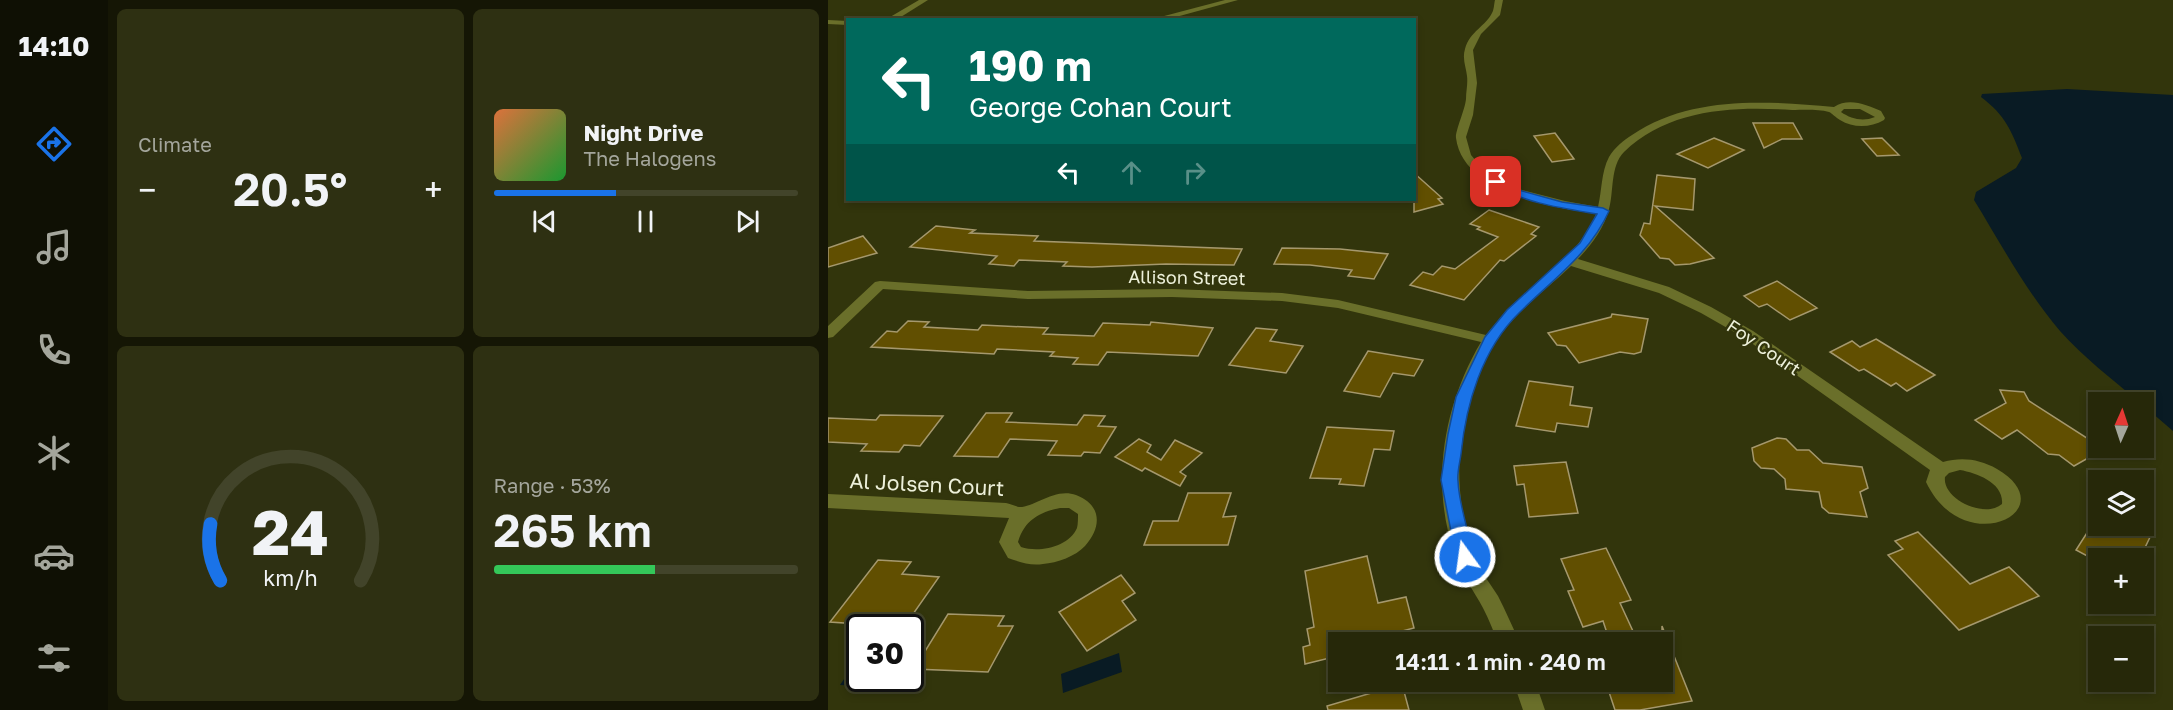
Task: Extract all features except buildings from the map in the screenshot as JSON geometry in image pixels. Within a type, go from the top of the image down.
[{"type":"street","points":[[892,18],[924,0]]},
{"type":"street","points":[[1161,18],[1234,0]]},
{"type":"street","points":[[1498,0],[1496,15],[1486,23],[1471,44],[1468,56],[1472,74],[1468,118],[1461,136],[1466,154],[1481,173],[1511,191],[1561,205],[1603,211]]},
{"type":"street","points":[[828,22],[846,23]]},
{"type":"street","points":[[1504,632],[1465,557],[1449,480],[1463,397],[1489,340],[1512,312],[1569,261],[1596,228],[1603,211],[1608,175],[1615,156],[1636,136],[1651,126],[1682,115],[1733,107],[1780,106],[1836,110]]},
{"type":"street","name":"Foy Court","points":[[1569,261],[1664,290],[1749,334],[1941,469]]},
{"type":"street","name":"Allison Street","points":[[828,334],[880,285],[1029,295],[1172,292],[1282,297],[1338,304],[1489,340]]},
{"type":"street","name":"Al Jolsen Court","points":[[828,501],[1006,510],[1024,515]]},
{"type":"street","points":[[1527,692],[1533,710]]},
{"type":"water","points":[[2067,89],[2173,95],[2173,431],[2154,415],[2154,392],[2127,392],[2078,350],[2060,331],[2025,284],[1974,200],[1976,192],[2016,168],[2022,158],[2007,124],[1981,97],[1982,94]]},
{"type":"water","points":[[1119,653],[1122,672],[1063,693],[1061,674]]},
{"type":"water","points":[[846,676],[846,685],[840,685]]},
{"type":"route","points":[[1465,557],[1449,480],[1463,397],[1489,340],[1512,312],[1584,245],[1596,228],[1603,211],[1561,205],[1511,191],[1496,182]]}]
